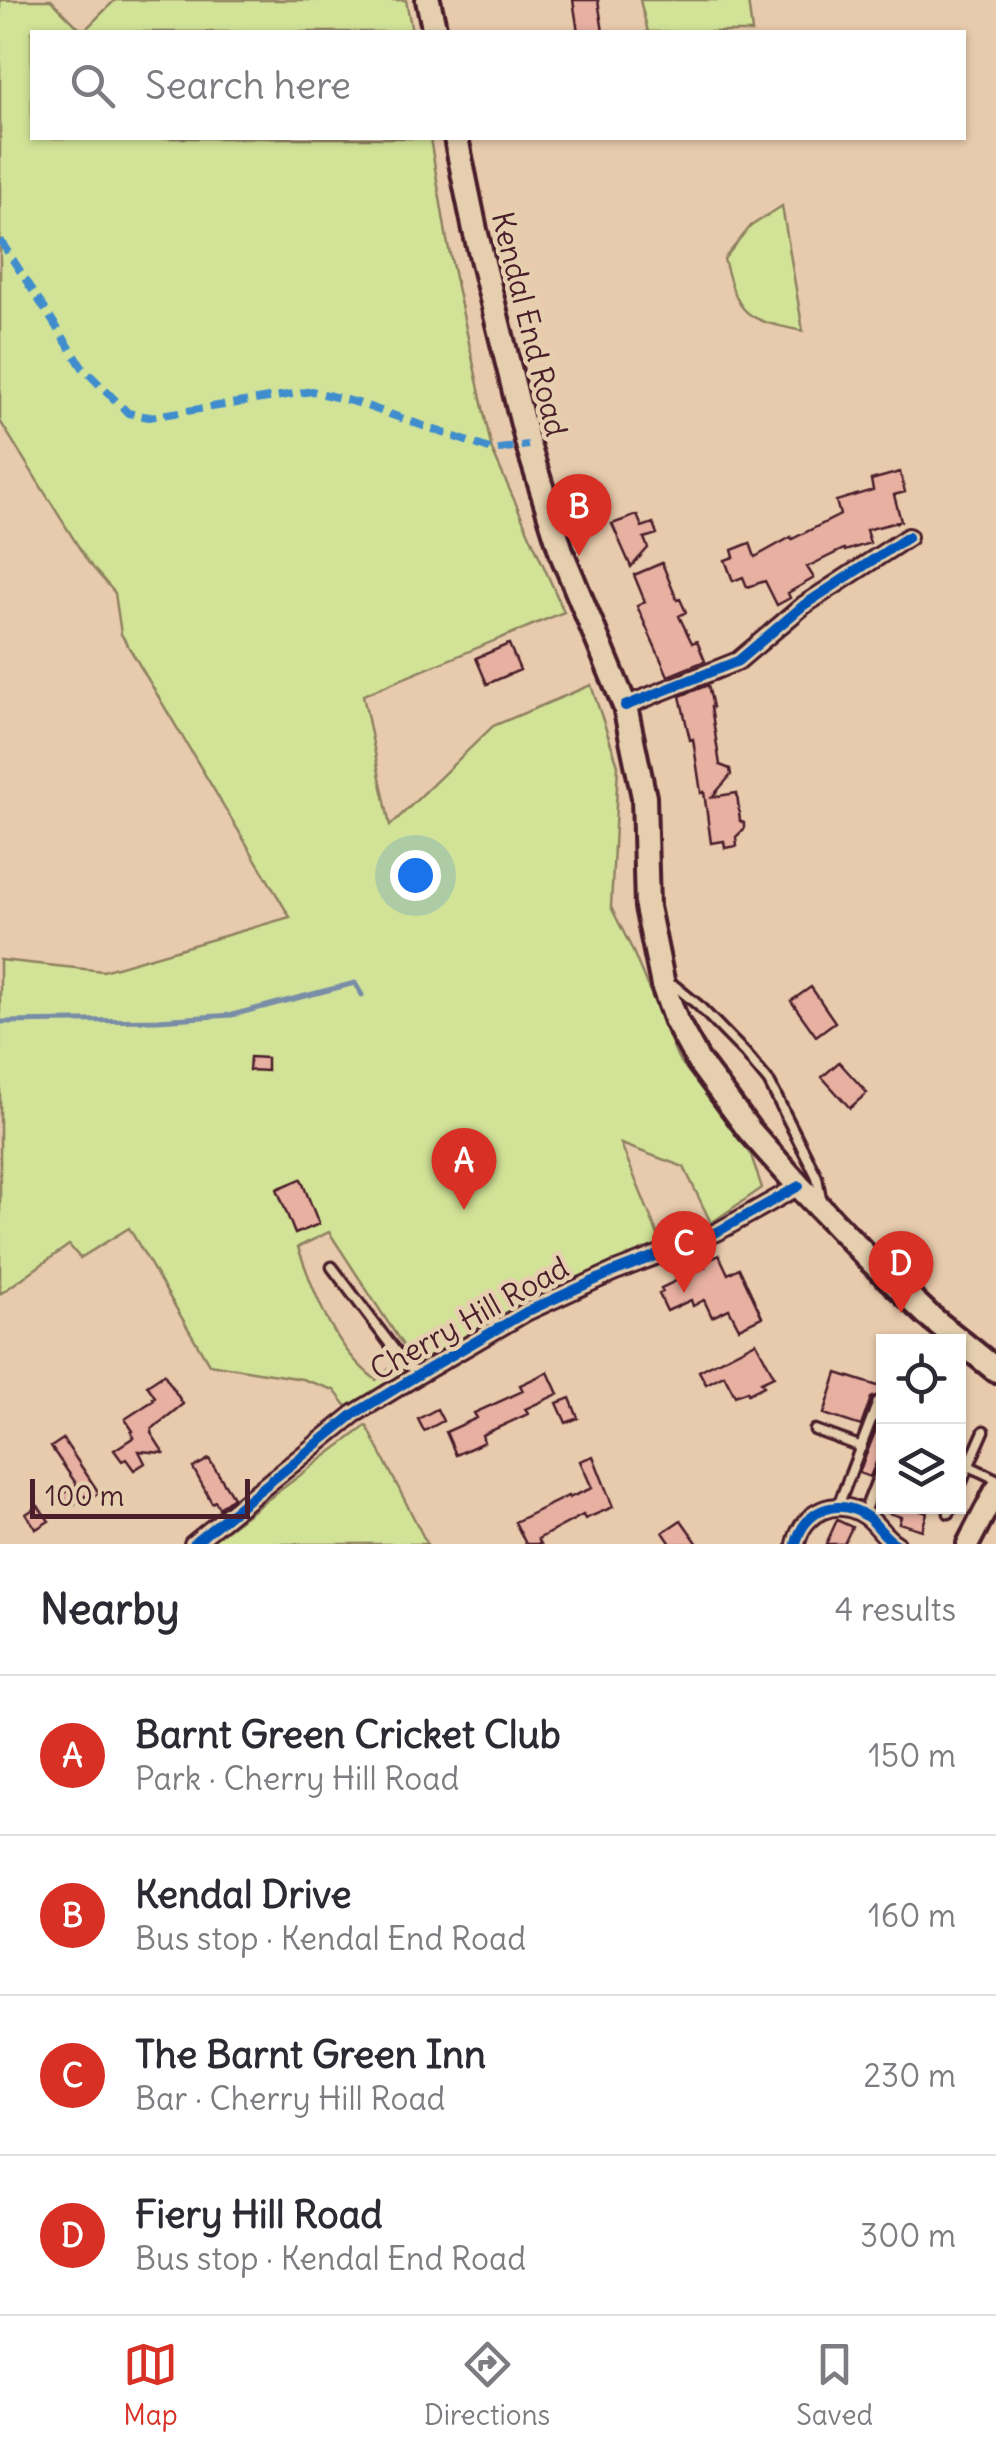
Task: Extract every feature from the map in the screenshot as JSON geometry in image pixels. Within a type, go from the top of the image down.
[{"type":"main road","points":[[428,0],[435,30]]},
{"type":"main road","name":"Kendal End Road","points":[[456,140],[528,445],[562,554],[626,706],[644,796],[647,907],[663,986],[676,1021],[698,1061],[749,1130],[799,1186],[928,1316],[996,1370]]},
{"type":"street","points":[[626,706],[738,661],[804,605],[908,537]]},
{"type":"street","name":"Cherry Hill Road","points":[[203,1541],[354,1414],[418,1375],[526,1312],[613,1272],[718,1232],[799,1186]]},
{"type":"street","points":[[968,1544],[996,1490]]},
{"type":"street","points":[[796,1544],[802,1525],[817,1511],[838,1506],[863,1515],[896,1544]]},
{"type":"lane","name":"Kendal End Road","points":[[663,986],[675,986],[698,1005],[769,1082],[817,1177],[823,1210]]},
{"type":"lane","points":[[332,1268],[418,1375]]},
{"type":"lane","points":[[838,1506],[876,1408]]},
{"type":"lane","points":[[814,1430],[862,1448]]},
{"type":"lane","points":[[966,1473],[984,1432]]},
{"type":"lane","points":[[969,1466],[996,1479]]},
{"type":"lane","points":[[863,1515],[876,1482]]},
{"type":"green space","points":[[0,0],[51,0],[81,30],[30,30],[30,140],[430,140],[447,240],[492,450],[564,612],[363,695],[390,826],[493,726],[591,685],[618,765],[611,907],[678,1058],[750,1152],[762,1188],[711,1223],[684,1167],[621,1144],[662,1245],[523,1305],[349,1409],[334,1390],[302,1379],[209,1364],[129,1228],[80,1258],[69,1245],[0,1294],[0,960],[103,971],[290,917],[121,634],[115,593],[88,562],[0,421]],"holes":[[[329,1232],[408,1353],[376,1380],[337,1337],[298,1247]]]},
{"type":"green space","points":[[115,0],[406,0],[412,30],[85,30]]},
{"type":"green space","points":[[640,0],[748,0],[752,30],[648,30]]},
{"type":"green space","points":[[782,206],[803,331],[768,323],[747,312],[734,293],[724,259],[751,226]]},
{"type":"green space","points":[[366,1426],[427,1544],[208,1544]]},
{"type":"building","points":[[573,0],[598,0],[603,30],[578,30]]},
{"type":"building","points":[[900,472],[905,492],[894,495],[901,521],[866,530],[870,543],[844,549],[807,567],[814,578],[788,593],[790,598],[777,605],[765,581],[747,587],[743,577],[733,581],[725,560],[734,557],[732,550],[750,543],[755,557],[840,515],[836,501],[873,490],[871,480]]},
{"type":"building","points":[[637,515],[642,527],[653,523],[657,534],[644,538],[648,548],[631,567],[612,524]]},
{"type":"building","points":[[662,563],[686,612],[679,616],[692,643],[697,641],[705,661],[668,676],[637,606],[645,602],[634,575]]},
{"type":"building","points":[[509,644],[520,670],[487,684],[476,658]]},
{"type":"building","points":[[708,685],[720,765],[730,769],[731,775],[712,797],[737,793],[740,821],[744,823],[736,837],[737,846],[725,848],[724,841],[711,843],[693,739],[690,740],[680,696]]},
{"type":"building","points":[[811,987],[835,1022],[816,1036],[791,1001]]},
{"type":"building","points":[[250,1057],[267,1058],[267,1071],[249,1070]]},
{"type":"building","points":[[839,1062],[867,1093],[850,1108],[822,1077]]},
{"type":"building","points":[[301,1179],[319,1224],[295,1234],[277,1189]]},
{"type":"building","points":[[719,1255],[728,1274],[739,1268],[762,1317],[739,1328],[729,1309],[712,1317],[704,1300],[693,1306],[691,1300],[667,1311],[659,1294],[663,1292],[661,1288],[705,1267],[703,1264]]},
{"type":"building","points":[[756,1342],[774,1376],[761,1382],[764,1386],[735,1396],[724,1375],[706,1384],[699,1371]]},
{"type":"building","points":[[548,1372],[558,1394],[525,1409],[528,1414],[482,1435],[484,1442],[456,1455],[446,1432],[477,1418],[474,1413],[523,1391],[520,1385]]},
{"type":"building","points":[[837,1373],[876,1385],[876,1396],[871,1398],[861,1426],[824,1414]]},
{"type":"building","points":[[164,1374],[183,1404],[152,1429],[164,1453],[139,1451],[145,1463],[134,1470],[114,1450],[134,1437],[125,1419],[154,1400],[147,1385]]},
{"type":"building","points":[[570,1398],[578,1418],[566,1423],[557,1403]]},
{"type":"building","points":[[437,1409],[443,1421],[424,1431],[418,1419]]},
{"type":"building","points":[[876,1429],[876,1463],[870,1477],[859,1473]]},
{"type":"building","points":[[63,1439],[99,1493],[88,1500],[85,1496],[70,1507],[62,1495],[77,1485],[51,1447]]},
{"type":"building","points":[[593,1456],[613,1507],[585,1519],[583,1515],[538,1539],[541,1544],[526,1544],[515,1522],[592,1488],[580,1461]]},
{"type":"building","points":[[209,1459],[233,1497],[219,1508],[215,1501],[212,1503],[193,1468]]},
{"type":"building","points":[[38,1506],[49,1521],[36,1529],[26,1514]]},
{"type":"building","points":[[892,1514],[927,1514],[922,1530],[899,1523],[901,1517]]},
{"type":"building","points":[[681,1520],[698,1544],[671,1544],[663,1532]]},
{"type":"building","points":[[837,1520],[852,1527],[844,1544],[826,1544]]},
{"type":"waterway","points":[[0,1022],[232,1015],[355,983],[362,995]]},
{"type":"marked path","points":[[0,240],[83,368],[128,413],[149,417],[312,391],[492,450],[528,445]]},
{"type":"cycle path","points":[[625,706],[738,661],[804,605],[908,537]]},
{"type":"cycle path","points":[[193,1544],[354,1414],[418,1375],[526,1312],[613,1272],[717,1232],[799,1186]]},
{"type":"cycle path","points":[[796,1544],[806,1523],[833,1507],[866,1516],[896,1544]]},
{"type":"place","name":"Kendal Drive","points":[[579,556]]},
{"type":"place","name":"Barnt Green Cricket Club","points":[[464,1210]]},
{"type":"place","name":"The Barnt Green Inn","points":[[684,1293]]},
{"type":"place","name":"Fiery Hill Road","points":[[901,1313]]}]
